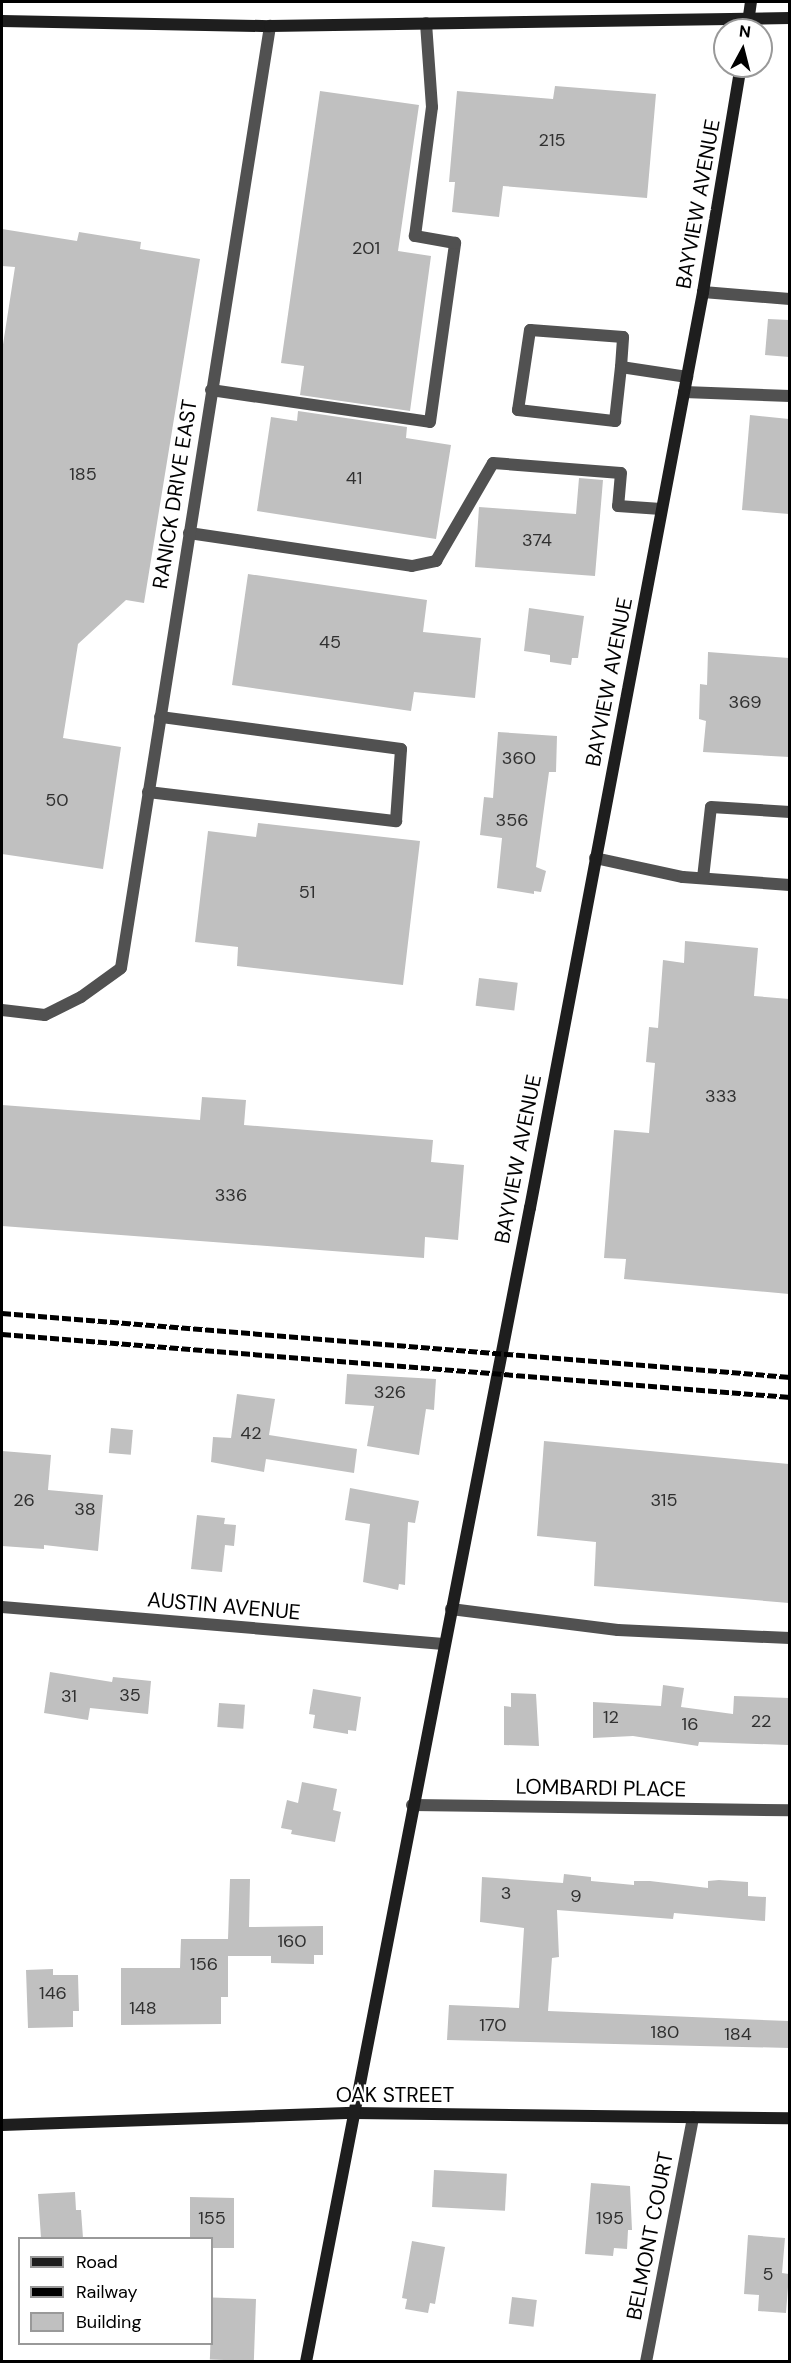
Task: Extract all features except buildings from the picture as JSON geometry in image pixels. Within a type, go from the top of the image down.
[{"type":"main road","points":[[749,18],[751,2]]},
{"type":"main road","points":[[773,20],[789,18]]},
{"type":"main road","points":[[2,21],[270,26],[426,23],[713,24]]},
{"type":"main road","name":"BAYVIEW AVENUE","points":[[306,2361],[687,377],[739,78]]},
{"type":"main road","name":"OAK STREET","points":[[2,2125],[354,2113],[789,2118]]},
{"type":"street","points":[[211,390],[430,422],[455,243],[415,236],[432,107],[426,23]]},
{"type":"street","name":"RANICK DRIVE EAST","points":[[2,1010],[45,1015],[81,997],[121,968],[270,26]]},
{"type":"street","points":[[703,292],[789,299]]},
{"type":"street","points":[[530,330],[622,337],[621,367],[615,421],[518,410],[530,330]]},
{"type":"street","points":[[621,367],[687,377]]},
{"type":"street","points":[[684,392],[789,396]]},
{"type":"street","points":[[189,533],[412,566],[436,561],[493,463],[621,474],[618,506],[661,509]]},
{"type":"street","points":[[148,792],[396,821],[401,749],[160,717]]},
{"type":"street","points":[[703,878],[711,807],[789,812]]},
{"type":"street","points":[[595,858],[703,878],[789,885]]},
{"type":"street","name":"AUSTIN AVENUE","points":[[2,1607],[443,1644]]},
{"type":"street","points":[[451,1609],[618,1630],[789,1638]]},
{"type":"street","name":"LOMBARDI PLACE","points":[[412,1805],[789,1810]]},
{"type":"street","name":"BELMONT COURT","points":[[646,2361],[693,2117]]},
{"type":"railway","points":[[2,1313],[790,1377]]},
{"type":"railway","points":[[2,1334],[790,1397]]}]
